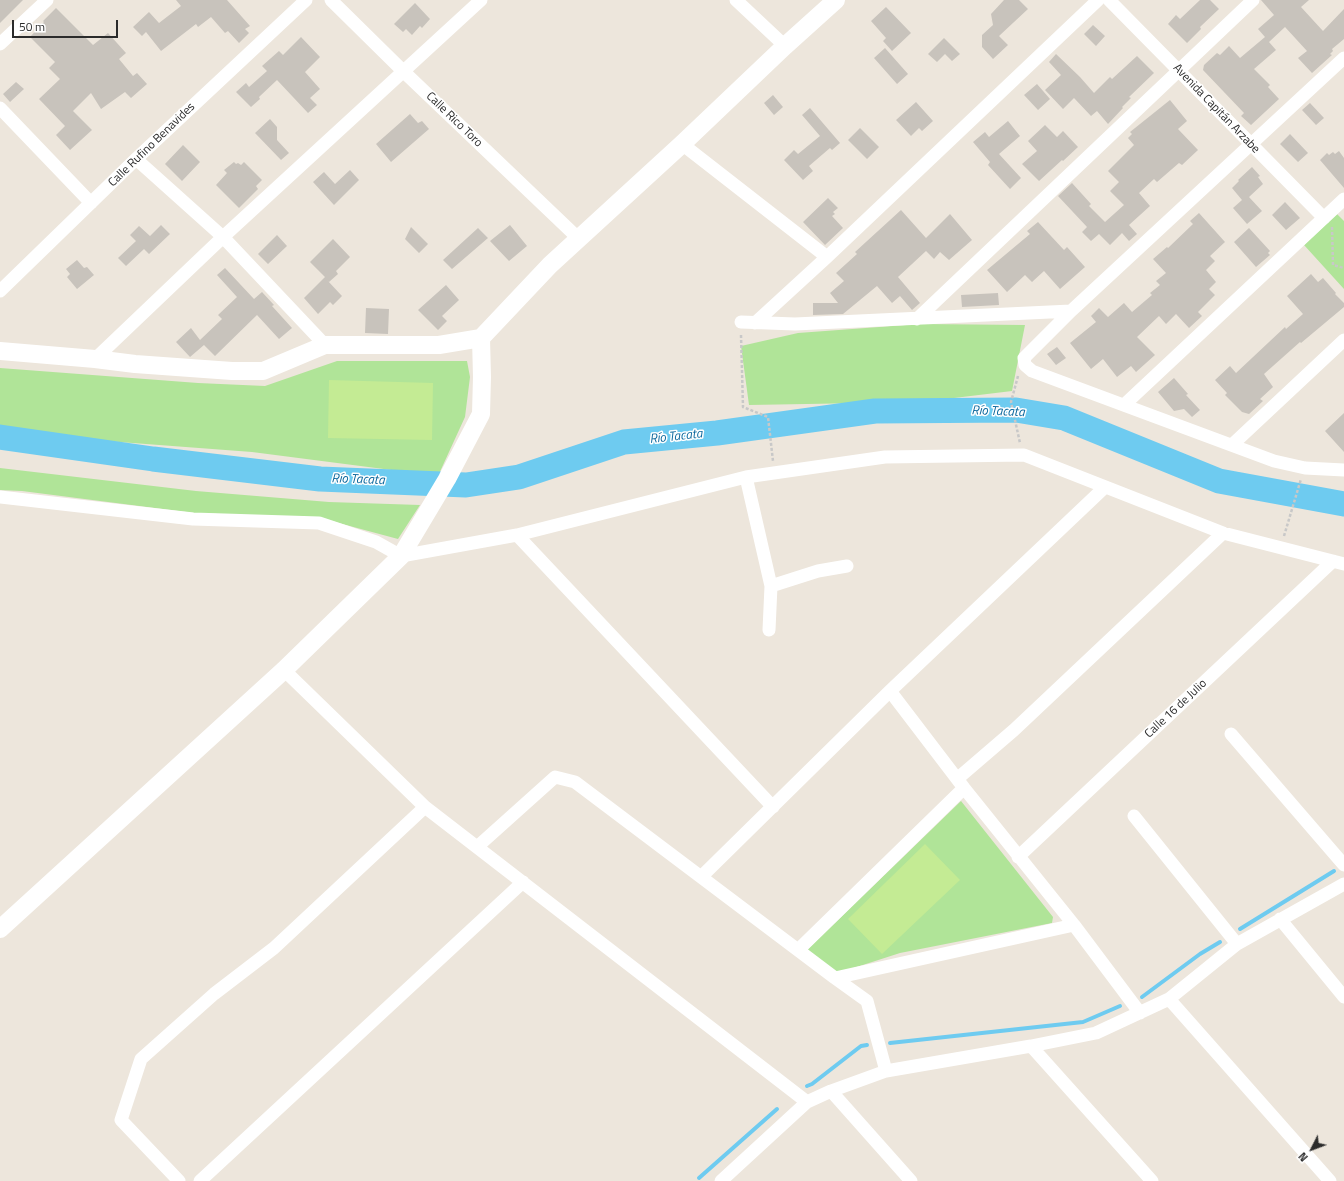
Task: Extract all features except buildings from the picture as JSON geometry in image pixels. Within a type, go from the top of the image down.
[{"type":"street","points":[[0,44],[47,0]]},
{"type":"street","name":"Calle Rufino Benavides","points":[[0,291],[136,159],[306,0]]},
{"type":"street","name":"Calle Rico Toro","points":[[330,0],[578,238]]},
{"type":"street","points":[[96,359],[222,237],[481,0]]},
{"type":"street","points":[[736,0],[785,46]]},
{"type":"street","points":[[0,351],[150,365],[232,371],[263,371],[326,345],[439,345],[481,338],[550,265],[578,238],[682,144],[785,46],[836,0]]},
{"type":"street","points":[[755,323],[827,257],[1098,0]]},
{"type":"street","name":"Avenida Capitán Arzabe","points":[[1109,0],[1251,145],[1328,214]]},
{"type":"street","points":[[917,319],[1253,0]]},
{"type":"street","points":[[1344,58],[1071,311],[1024,358],[1025,365],[1032,371],[1233,444],[1274,461],[1305,468],[1344,470]]},
{"type":"street","points":[[0,108],[91,203]]},
{"type":"street","points":[[682,144],[827,257]]},
{"type":"street","points":[[136,159],[222,237],[326,345]]},
{"type":"street","points":[[1124,405],[1344,199]]},
{"type":"street","points":[[741,322],[795,324],[1071,311]]},
{"type":"street","points":[[0,929],[284,670],[401,556],[447,479],[481,414],[481,338]]},
{"type":"street","points":[[1233,444],[1344,340]]},
{"type":"street","points":[[0,497],[193,519],[319,523],[376,542],[401,556],[517,535],[746,477],[885,457],[1024,455],[1223,533],[1339,563]]},
{"type":"street","points":[[746,477],[771,586],[769,630]]},
{"type":"street","points":[[701,877],[890,691],[1105,487]]},
{"type":"street","points":[[798,950],[960,783],[1014,730],[1223,533]]},
{"type":"street","points":[[517,535],[773,807]]},
{"type":"street","name":"Calle 16 de Julio","points":[[1018,856],[1339,563]]},
{"type":"street","points":[[771,586],[818,571],[847,566]]},
{"type":"street","points":[[284,670],[425,807],[807,1102]]},
{"type":"street","points":[[890,691],[960,783],[1074,925],[1140,1014]]},
{"type":"street","points":[[1231,734],[1344,865]]},
{"type":"street","points":[[477,847],[555,777],[575,782],[867,1001],[886,1071]]},
{"type":"street","points":[[179,1181],[121,1120],[141,1059],[214,994],[274,948],[425,807]]},
{"type":"street","points":[[1134,816],[1237,944]]},
{"type":"street","points":[[200,1181],[523,882]]},
{"type":"street","points":[[721,1181],[807,1102],[831,1091],[886,1071],[1031,1046],[1096,1033],[1140,1014],[1169,999],[1237,944],[1344,884]]},
{"type":"street","points":[[1280,919],[1344,997]]},
{"type":"street","points":[[835,978],[1074,925]]},
{"type":"street","points":[[1169,999],[1330,1181]]},
{"type":"street","points":[[1031,1046],[1149,1180]]},
{"type":"street","points":[[831,1091],[912,1181]]},
{"type":"path","points":[[1328,214],[1333,265],[1344,268]]},
{"type":"path","points":[[741,322],[743,407],[768,417],[774,473]]},
{"type":"path","points":[[1016,429],[1011,402],[1017,378],[1025,365]]},
{"type":"path","points":[[1280,548],[1298,486]]},
{"type":"green space","points":[[1337,214],[1344,221],[1344,289],[1304,245]]},
{"type":"green space","points":[[920,324],[1025,325],[1012,391],[921,402],[749,405],[741,346],[798,333]]},
{"type":"green space","points":[[337,361],[467,361],[470,377],[465,417],[438,476],[252,452],[0,433],[0,368],[198,383],[265,386]]},
{"type":"green space","points":[[329,380],[433,383],[432,440],[328,438]]},
{"type":"green space","points":[[0,468],[196,491],[329,502],[420,505],[398,539],[320,518],[194,513],[22,491],[0,490]]},
{"type":"green space","points":[[961,801],[1053,917],[1052,923],[900,953],[838,973],[807,950]]},
{"type":"green space","points":[[925,844],[960,880],[882,954],[848,919]]},
{"type":"waterway","name":"Río Tacata","points":[[0,437],[153,459],[320,479],[466,485],[519,477],[624,442],[717,433],[875,411],[1016,410],[1064,418],[1219,481],[1344,504]]},
{"type":"waterway","points":[[1240,929],[1334,871]]},
{"type":"waterway","points":[[1142,997],[1200,954],[1220,942]]},
{"type":"waterway","points":[[890,1043],[1083,1022],[1120,1006]]},
{"type":"waterway","points":[[807,1086],[812,1084],[861,1046],[867,1045]]},
{"type":"waterway","points":[[699,1178],[777,1109]]}]
